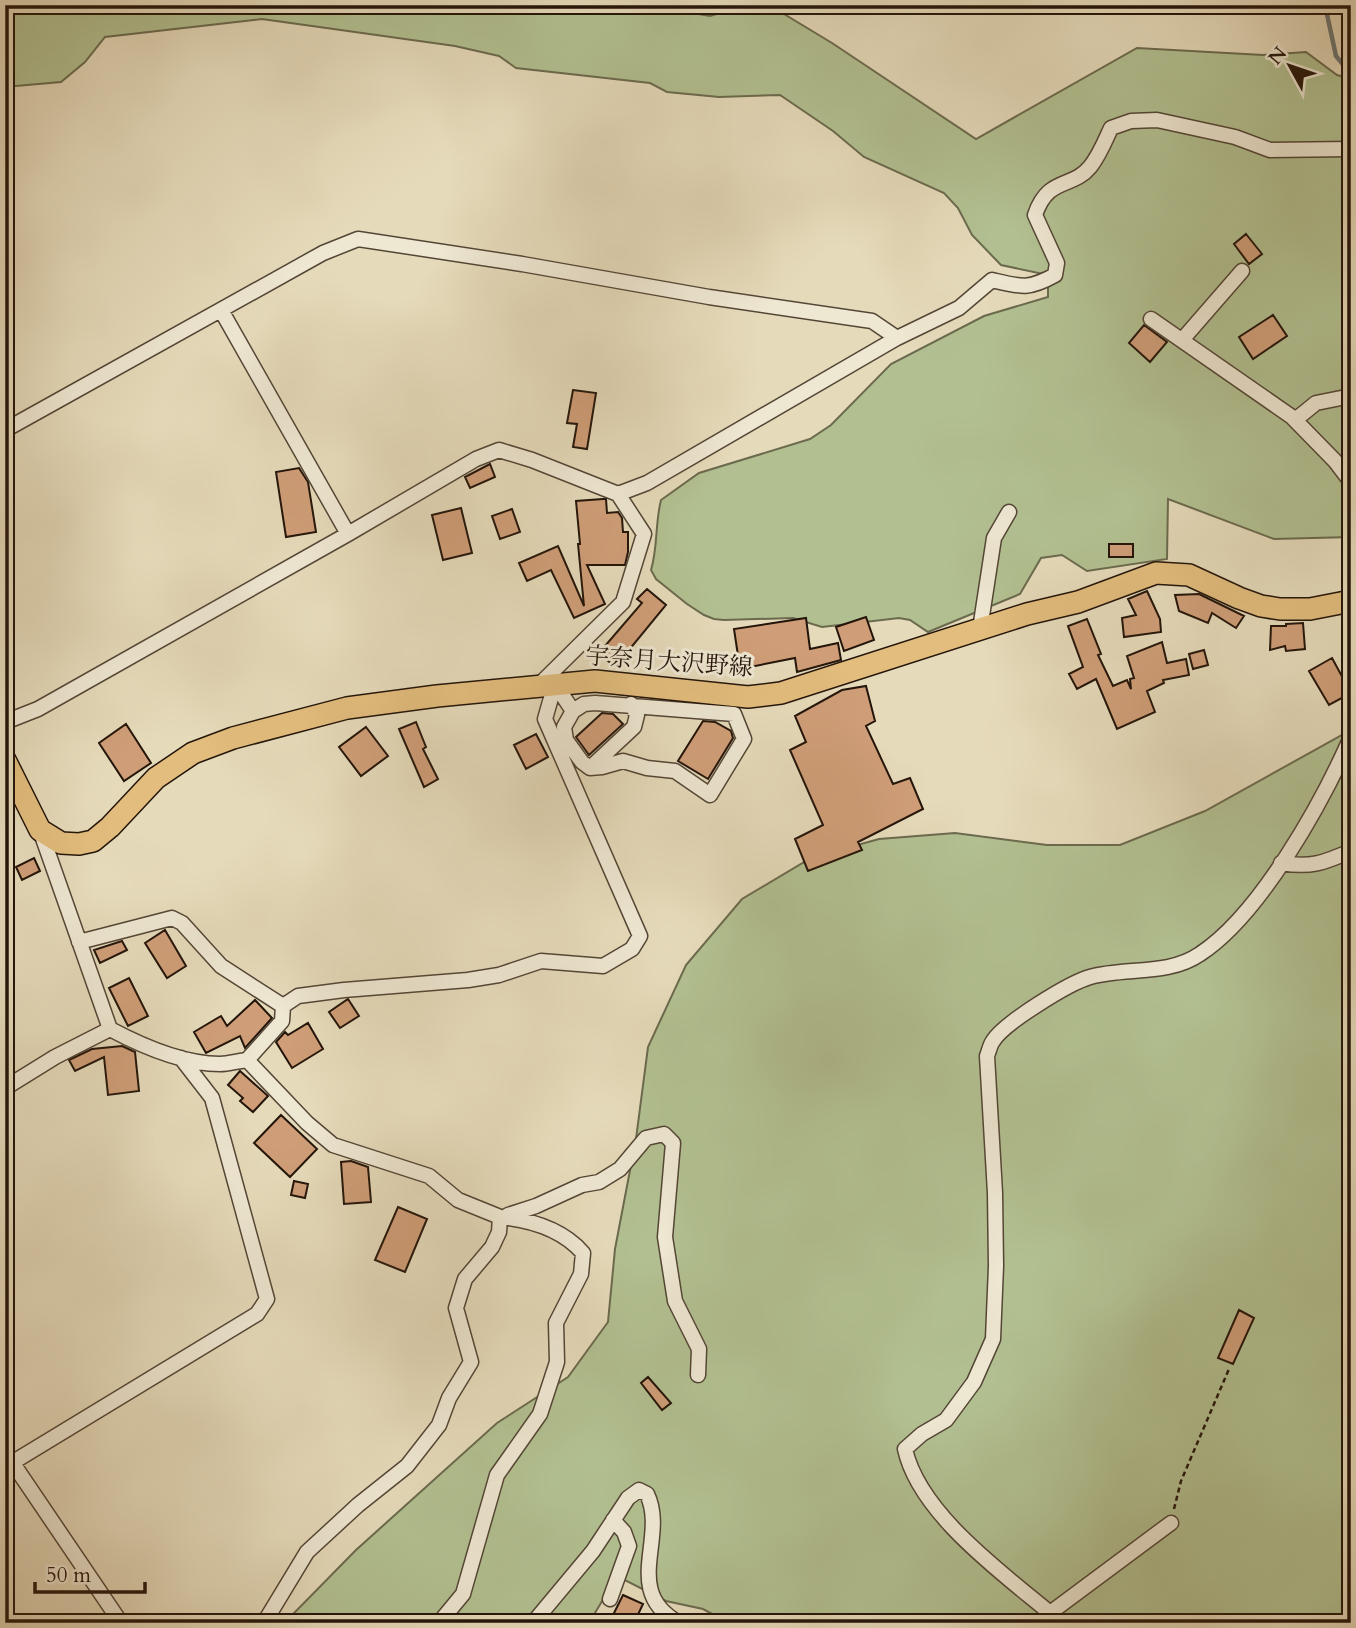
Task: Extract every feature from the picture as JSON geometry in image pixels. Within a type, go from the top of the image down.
[{"type":"main road","name":"宇奈月大沢野線","points":[[40,830],[61,843],[79,844],[93,841],[156,779],[193,753],[257,731],[348,708],[595,681],[748,696],[781,693],[1027,614],[1078,602],[1156,573],[1189,575],[1239,598],[1280,609],[1311,609],[1351,601]]},
{"type":"main road","points":[[5,760],[40,830]]},
{"type":"street","points":[[618,494],[647,483],[897,338],[959,308],[992,280],[1018,286],[1035,286],[1055,275],[1057,262],[1035,215],[1039,202],[1056,185],[1073,179],[1090,168],[1111,128],[1131,121],[1157,120],[1236,137],[1270,150],[1351,149]]},
{"type":"street","points":[[5,430],[323,253],[358,240],[848,316],[872,321],[897,338]]},
{"type":"street","points":[[1182,340],[1242,271]]},
{"type":"street","points":[[221,310],[348,534]]},
{"type":"street","points":[[1151,319],[1295,419],[1351,482]]},
{"type":"street","points":[[1295,419],[1316,403],[1351,396]]},
{"type":"street","points":[[5,722],[38,709],[476,459],[499,450],[618,494],[644,534],[622,602],[547,685],[545,719],[640,936],[632,949],[603,966],[541,961],[499,975],[468,980],[298,996],[283,1006]]},
{"type":"street","points":[[980,629],[994,538],[1009,512]]},
{"type":"street","points":[[547,685],[572,711]]},
{"type":"street","points":[[584,704],[631,704],[734,714],[744,739],[710,795],[675,771],[647,768],[623,761],[590,768],[582,762],[566,740],[564,727],[572,711],[584,704]]},
{"type":"street","points":[[590,768],[634,727],[637,715],[631,704]]},
{"type":"street","points":[[1171,1523],[1051,1618],[951,1527],[909,1468],[905,1449],[922,1434],[946,1420],[974,1382],[993,1339],[995,1193],[987,1056],[993,1039],[1039,1002],[1090,977],[1164,968],[1196,957],[1218,942],[1247,911],[1281,863],[1351,737]]},
{"type":"street","points":[[40,830],[110,1028],[129,1039],[181,1058],[220,1064],[247,1060],[282,1021],[283,1006]]},
{"type":"street","points":[[1281,863],[1304,867],[1351,851]]},
{"type":"street","points":[[79,943],[172,918],[182,923],[221,966],[283,1006]]},
{"type":"street","points":[[5,1088],[110,1028]]},
{"type":"street","points":[[121,1623],[9,1465],[257,1314],[267,1299],[212,1098],[181,1058]]},
{"type":"street","points":[[247,1060],[307,1123],[333,1145],[429,1176],[458,1200],[500,1217],[524,1219],[569,1238],[583,1253],[581,1274],[556,1323],[557,1362],[540,1414],[497,1475],[463,1594],[439,1623]]},
{"type":"street","points":[[500,1217],[537,1206],[582,1185],[600,1182],[620,1169],[646,1138],[664,1134],[673,1143],[665,1237],[675,1301],[699,1349],[698,1375]]},
{"type":"street","points":[[264,1623],[307,1552],[358,1505],[407,1466],[439,1425],[449,1398],[471,1362],[456,1308],[465,1279],[492,1247],[499,1232],[500,1217]]},
{"type":"street","points":[[533,1623],[586,1559],[628,1498],[639,1490],[647,1494],[653,1506],[647,1583],[660,1607],[679,1623]]},
{"type":"street","points":[[610,1599],[629,1546],[624,1532],[613,1520]]},
{"type":"path","points":[[1171,1523],[1181,1481],[1229,1368]]},
{"type":"green space","points":[[5,5],[644,5],[710,16],[747,5],[769,5],[832,43],[976,139],[1137,48],[1263,55],[1306,52],[1337,75],[1351,79],[1351,537],[1274,539],[1168,499],[1167,559],[1087,571],[1062,555],[1041,558],[1020,594],[928,632],[910,620],[899,618],[822,627],[793,618],[714,619],[687,604],[656,579],[651,570],[661,500],[699,473],[810,439],[831,425],[891,364],[984,316],[1048,297],[1048,275],[1001,265],[972,235],[958,208],[944,193],[864,157],[833,131],[780,95],[719,97],[667,92],[650,83],[516,68],[499,56],[455,46],[262,19],[105,37],[85,62],[61,82],[5,87]]},
{"type":"green space","points":[[1351,730],[1351,1623],[729,1623],[703,1609],[666,1601],[617,1576],[589,1623],[288,1623],[293,1614],[356,1550],[497,1423],[568,1377],[608,1322],[615,1249],[636,1139],[648,1047],[686,965],[742,899],[811,858],[879,839],[955,833],[1047,845],[1120,845],[1205,811]]},
{"type":"building","points":[[1246,234],[1262,254],[1249,264],[1234,244]]},
{"type":"building","points":[[1273,315],[1287,336],[1253,359],[1239,337]]},
{"type":"building","points":[[1144,325],[1167,342],[1150,362],[1129,343]]},
{"type":"building","points":[[573,390],[596,393],[587,449],[573,447],[577,424],[567,423]]},
{"type":"building","points":[[490,464],[495,477],[470,488],[465,477]]},
{"type":"building","points":[[299,468],[308,482],[316,532],[286,537],[276,472]]},
{"type":"building","points":[[606,499],[607,513],[618,512],[622,518],[623,532],[628,532],[625,565],[587,565],[605,604],[574,618],[551,570],[527,581],[519,563],[558,546],[584,606],[576,501]]},
{"type":"building","points":[[461,508],[472,553],[443,560],[432,515]]},
{"type":"building","points":[[512,509],[520,532],[500,539],[492,516]]},
{"type":"building","points":[[1109,544],[1133,544],[1133,557],[1109,557]]},
{"type":"building","points":[[647,589],[666,605],[615,667],[599,653],[642,603],[637,599]]},
{"type":"building","points":[[1147,591],[1160,619],[1161,632],[1124,637],[1122,618],[1136,615],[1128,599]]},
{"type":"building","points":[[1199,594],[1244,616],[1236,628],[1212,613],[1208,623],[1179,611],[1175,595]]},
{"type":"building","points":[[866,617],[874,640],[844,651],[836,627]]},
{"type":"building","points":[[806,618],[810,649],[838,643],[841,660],[797,672],[795,658],[740,669],[734,629]]},
{"type":"building","points":[[1087,619],[1101,654],[1098,655],[1113,686],[1127,680],[1131,689],[1130,679],[1134,678],[1127,656],[1162,642],[1167,663],[1186,659],[1189,675],[1163,680],[1164,683],[1147,691],[1155,712],[1117,729],[1096,679],[1077,689],[1069,674],[1083,667],[1068,626]]},
{"type":"building","points":[[1303,623],[1305,649],[1286,651],[1285,646],[1270,650],[1271,626]]},
{"type":"building","points":[[1204,650],[1208,665],[1193,669],[1189,654]]},
{"type":"building","points":[[1332,658],[1351,693],[1329,705],[1309,671]]},
{"type":"building","points":[[866,686],[875,721],[866,726],[893,784],[910,778],[923,809],[858,842],[862,850],[808,871],[795,839],[823,825],[790,750],[806,742],[795,716],[842,690]]},
{"type":"building","points":[[602,713],[613,714],[623,724],[589,755],[576,737]]},
{"type":"building","points":[[703,721],[715,722],[731,731],[733,738],[708,779],[678,761]]},
{"type":"building","points":[[416,722],[426,747],[423,749],[438,779],[424,787],[399,729]]},
{"type":"building","points":[[126,724],[151,763],[124,781],[99,743]]},
{"type":"building","points":[[366,727],[388,756],[361,776],[339,747]]},
{"type":"building","points":[[536,734],[548,757],[526,769],[514,745]]},
{"type":"building","points":[[34,858],[40,871],[22,880],[16,867]]},
{"type":"building","points":[[165,930],[186,966],[167,978],[145,943]]},
{"type":"building","points":[[122,941],[127,950],[100,963],[94,950]]},
{"type":"building","points":[[129,978],[148,1016],[128,1026],[109,988]]},
{"type":"building","points":[[348,999],[359,1016],[340,1028],[329,1012]]},
{"type":"building","points":[[255,1000],[272,1018],[245,1048],[240,1036],[206,1053],[194,1032],[221,1016],[227,1026]]},
{"type":"building","points":[[308,1023],[323,1049],[292,1068],[276,1042],[285,1032],[288,1035]]},
{"type":"building","points":[[122,1046],[135,1052],[139,1091],[108,1095],[104,1057],[75,1071],[69,1060],[92,1049]]},
{"type":"building","points":[[240,1071],[268,1096],[253,1112],[240,1101],[243,1098],[228,1085]]},
{"type":"building","points":[[281,1115],[317,1149],[290,1177],[254,1143]]},
{"type":"building","points":[[351,1161],[368,1167],[371,1202],[344,1204],[341,1162]]},
{"type":"building","points":[[294,1181],[308,1184],[305,1198],[291,1195]]},
{"type":"building","points":[[398,1207],[427,1219],[405,1272],[375,1260]]},
{"type":"building","points":[[1239,1310],[1254,1318],[1233,1364],[1218,1358]]},
{"type":"building","points":[[648,1377],[671,1403],[662,1410],[641,1383]]},
{"type":"building","points":[[623,1595],[643,1604],[634,1623],[609,1623]]},
{"type":"waterway","points":[[690,5],[716,9],[726,5]]},
{"type":"waterway","points":[[1325,5],[1336,56],[1351,74]]}]
